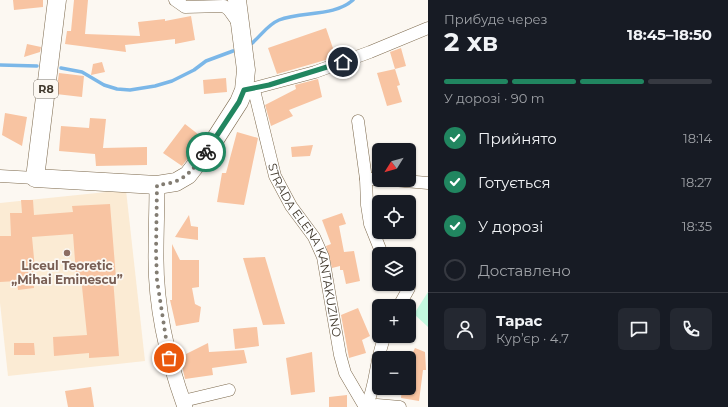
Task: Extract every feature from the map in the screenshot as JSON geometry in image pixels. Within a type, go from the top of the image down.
[{"type":"highway","name":"R8","points":[[35,178],[57,0]]},
{"type":"highway","points":[[35,178],[157,185],[176,182],[188,175],[249,90],[246,79],[246,55],[237,0]]},
{"type":"main road","points":[[157,185],[156,252],[160,310],[169,358],[184,404]]},
{"type":"street","points":[[175,0],[185,7],[224,6],[229,10],[241,27]]},
{"type":"street","points":[[249,90],[322,70],[428,28]]},
{"type":"street","name":"STRADA ELENA KANTAKUZINO","points":[[249,90],[276,176],[291,206],[314,237],[323,257],[344,367],[350,383],[366,407]]},
{"type":"street","points":[[358,121],[366,179],[366,205],[370,224],[379,247]]},
{"type":"street","points":[[0,176],[35,178]]},
{"type":"street","points":[[366,179],[372,179]]},
{"type":"street","points":[[416,182],[428,183]]},
{"type":"street","points":[[366,407],[373,394],[379,354],[383,343]]},
{"type":"street","points":[[184,404],[229,390]]},
{"type":"street","points":[[370,407],[377,405],[400,407]]},
{"type":"shaded area","name":"Liceul Teoretic „Mihai Eminescu”","points":[[126,190],[145,361],[8,376],[0,303],[0,203]]},
{"type":"green space","points":[[428,292],[428,327],[416,316],[416,311]]},
{"type":"building","points":[[13,0],[43,0],[43,7],[14,10]]},
{"type":"building","points":[[74,0],[88,0],[85,34],[140,36],[138,22],[165,19],[165,21],[191,16],[195,40],[175,44],[175,39],[125,45],[126,52],[65,44],[67,31],[71,31]]},
{"type":"building","points":[[326,28],[336,57],[277,74],[268,48]]},
{"type":"building","points":[[27,44],[41,47],[40,52],[24,57]]},
{"type":"building","points":[[401,48],[406,66],[395,69],[390,52]]},
{"type":"building","points":[[102,62],[105,72],[91,75],[93,64]]},
{"type":"building","points":[[395,69],[400,85],[397,86],[402,102],[387,106],[377,73]]},
{"type":"building","points":[[59,73],[84,76],[82,97],[56,94]]},
{"type":"building","points":[[226,78],[227,92],[204,94],[203,80]]},
{"type":"building","points":[[318,79],[322,97],[289,110],[293,116],[271,126],[265,105],[296,89],[295,85]]},
{"type":"building","points":[[5,113],[27,117],[22,146],[2,135]]},
{"type":"building","points":[[90,118],[106,119],[103,148],[147,147],[147,165],[96,166],[95,154],[59,151],[61,126],[89,128]]},
{"type":"building","points":[[185,124],[203,138],[182,166],[163,153]]},
{"type":"building","points":[[237,132],[258,138],[244,205],[217,202],[222,173],[226,173]]},
{"type":"building","points":[[313,145],[310,156],[292,157],[291,147]]},
{"type":"building","points":[[21,200],[33,200],[34,215],[73,212],[72,206],[110,204],[116,278],[113,278],[119,356],[89,358],[89,353],[54,356],[53,337],[87,335],[81,277],[76,274],[73,234],[32,237],[35,269],[33,269],[34,288],[18,290],[17,281],[0,282],[0,236],[11,236],[10,213],[22,213]]},
{"type":"building","points":[[342,213],[346,224],[339,226],[344,252],[354,251],[360,281],[346,284],[343,270],[340,270],[340,266],[332,268],[326,246],[331,244],[322,220]]},
{"type":"building","points":[[189,215],[191,226],[198,227],[198,240],[175,237]]},
{"type":"building","points":[[172,244],[180,260],[199,260],[199,287],[192,288],[195,304],[201,307],[199,322],[176,326],[170,300],[172,300]]},
{"type":"building","points":[[265,257],[285,324],[263,325],[243,258]]},
{"type":"building","points":[[358,308],[370,336],[362,340],[366,353],[349,358],[341,315]]},
{"type":"building","points":[[257,327],[259,346],[235,349],[233,329]]},
{"type":"building","points":[[14,343],[34,343],[35,355],[14,355]]},
{"type":"building","points":[[208,343],[209,352],[244,350],[247,363],[212,368],[213,375],[185,379],[180,357]]},
{"type":"building","points":[[415,348],[425,352],[426,370],[423,370],[419,401],[401,398],[401,395],[416,395],[416,351],[414,351]]},
{"type":"building","points":[[312,352],[315,392],[291,395],[286,358]]},
{"type":"building","points":[[91,387],[94,407],[68,407],[65,391]]},
{"type":"building","points":[[347,395],[347,407],[329,407],[329,397]]},
{"type":"waterway","points":[[251,44],[279,20],[298,15],[337,9],[353,0]]},
{"type":"waterway","points":[[61,68],[82,72],[104,85],[117,89],[130,90],[155,86],[172,81],[194,70],[206,61],[233,51]]},
{"type":"waterway","points":[[0,65],[37,66]]},
{"type":"way so far","points":[[169,358],[160,310],[157,280],[157,185],[176,182],[188,175],[206,152]]},
{"type":"place","name":"Liceul Teoretic „Mihai Eminescu”","points":[[67,253]]},
{"type":"route","points":[[206,152],[239,102],[244,90],[254,90],[343,62]]}]
